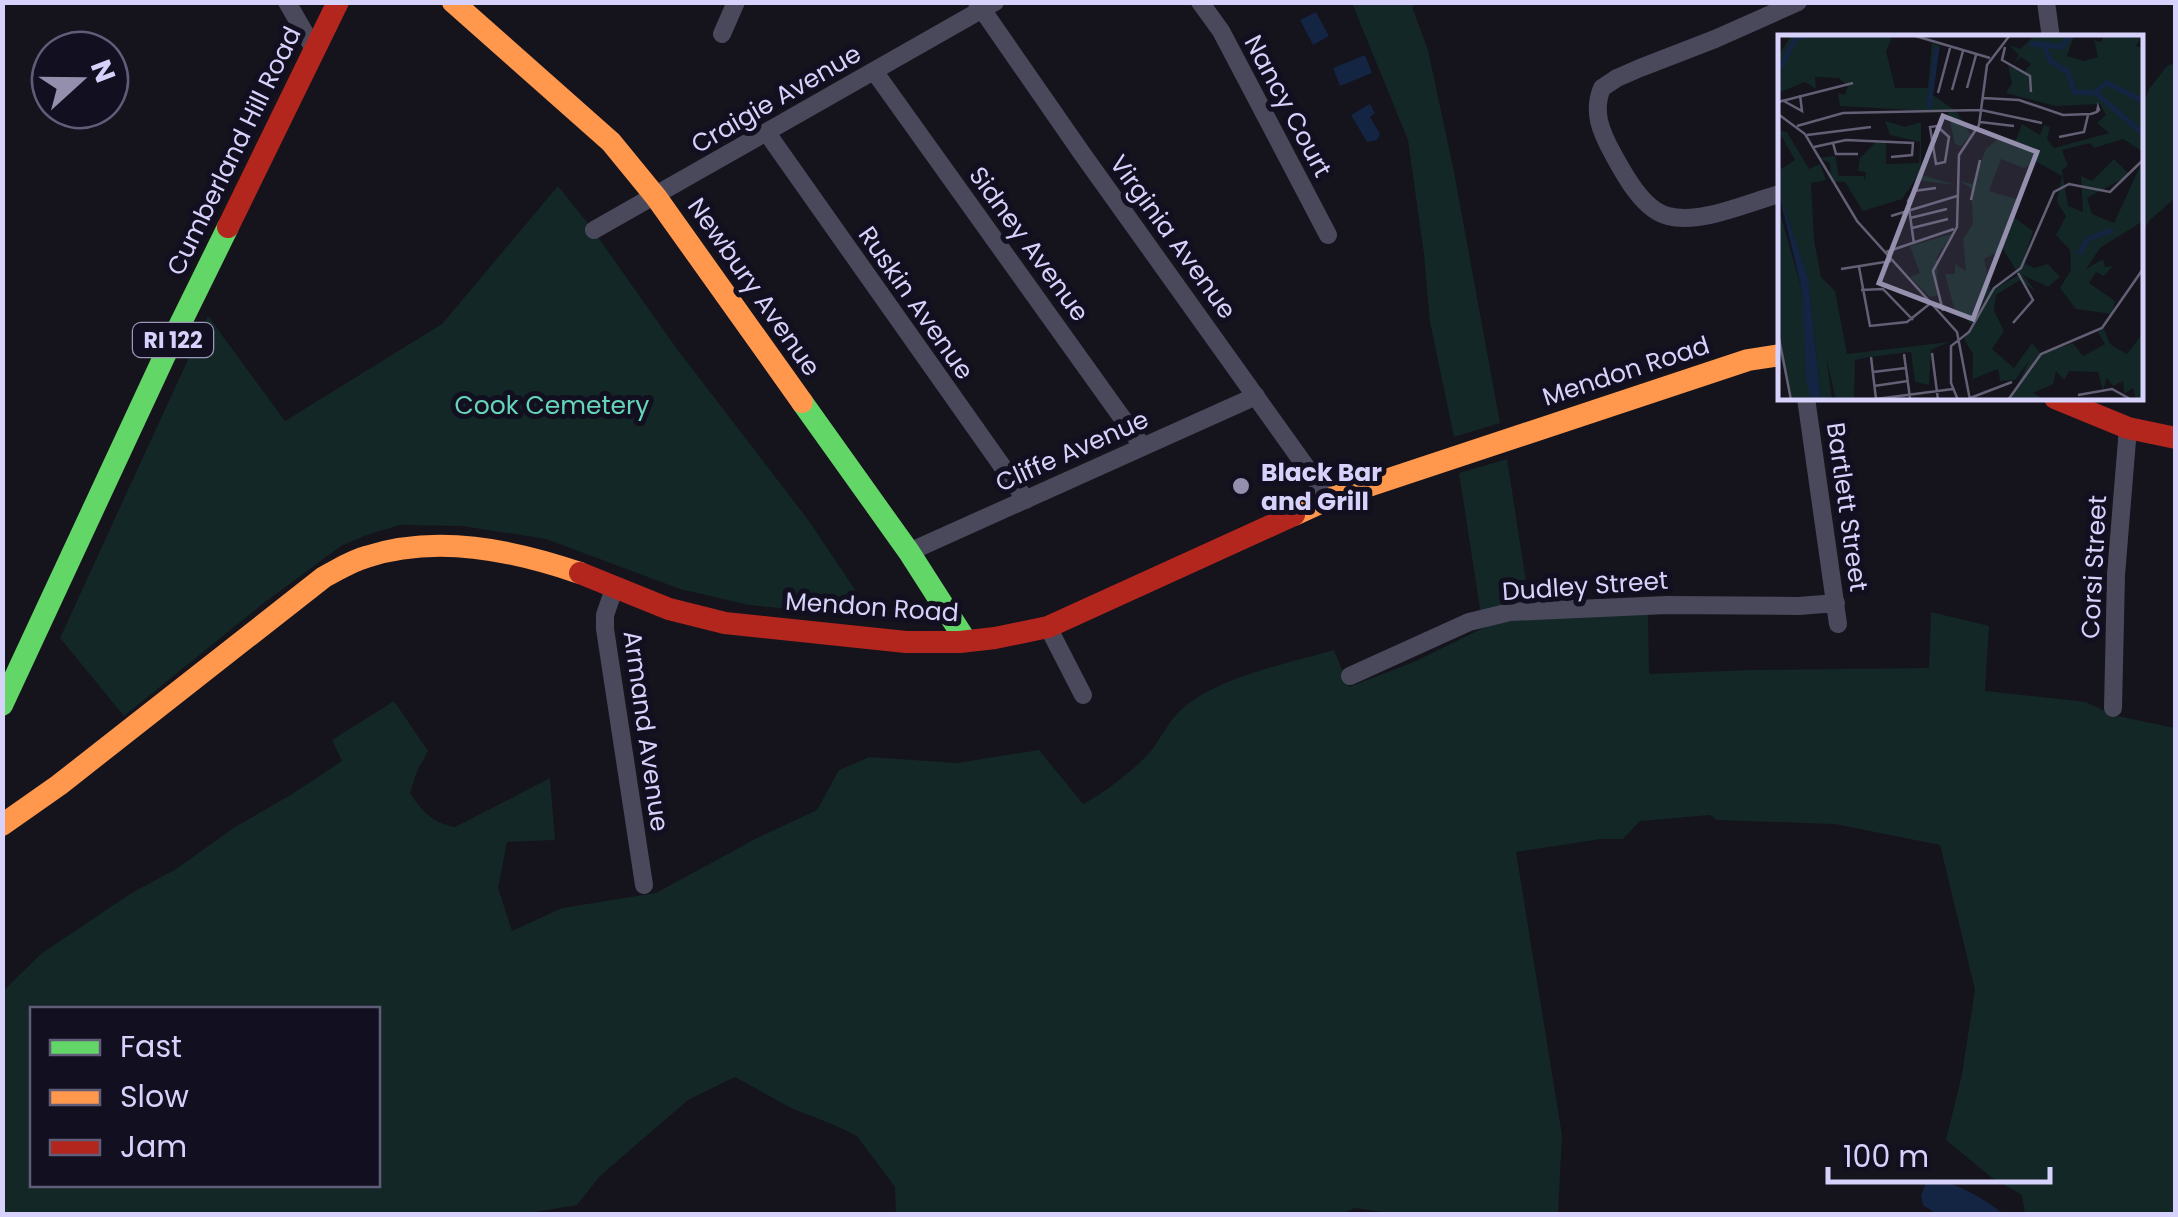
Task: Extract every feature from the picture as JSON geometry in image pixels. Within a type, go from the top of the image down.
[{"type":"main road","name":"Cumberland Hill Road","points":[[2,705],[8,679],[338,2]]},
{"type":"main road","name":"Newbury Avenue","points":[[453,2],[621,153],[909,552],[966,641]]},
{"type":"main road","name":"Mendon Road","points":[[2,825],[324,578],[371,555],[443,545],[492,549],[542,560],[690,616],[906,642],[1006,638],[1048,626],[1329,499],[1748,360],[1778,354]]},
{"type":"main road","points":[[2060,400],[2128,428],[2176,438]]},
{"type":"main road","name":"Mendon Road","points":[[2,810],[59,785]]},
{"type":"street","points":[[287,2],[314,49]]},
{"type":"street","points":[[722,34],[736,2]]},
{"type":"street","name":"Nancy Court","points":[[1200,2],[1228,46],[1328,235]]},
{"type":"street","points":[[1778,195],[1702,216],[1668,216],[1637,192],[1610,149],[1596,113],[1602,88],[1617,78],[1798,2]]},
{"type":"street","points":[[2046,2],[2051,35]]},
{"type":"street","name":"Craigie Avenue","points":[[594,230],[767,134],[985,5]]},
{"type":"street","name":"Virginia Avenue","points":[[985,5],[1081,152],[1329,499]]},
{"type":"street","name":"Sidney Avenue","points":[[874,70],[1143,447]]},
{"type":"street","name":"Ruskin Avenue","points":[[767,134],[1026,500]]},
{"type":"street","name":"Cliffe Avenue","points":[[909,552],[1256,396]]},
{"type":"street","name":"Bartlett Street","points":[[1806,400],[1838,624]]},
{"type":"street","name":"Corsi Street","points":[[2113,708],[2116,575],[2128,428]]},
{"type":"street","name":"Armand Avenue","points":[[615,586],[605,615],[605,628],[644,886]]},
{"type":"street","name":"Dudley Street","points":[[1350,676],[1469,622],[1510,612],[1836,603]]},
{"type":"street","points":[[1048,626],[1083,695]]},
{"type":"green space","points":[[1352,3],[1419,3],[1412,7],[1428,50],[1454,172],[1500,423],[1454,437],[1430,322],[1408,140]]},
{"type":"green space","points":[[2175,63],[2175,198],[2143,230],[2143,105],[2149,89],[2167,66]]},
{"type":"green space","name":"Cook Cemetery","points":[[558,186],[809,521],[874,618],[749,605],[680,589],[546,539],[462,526],[400,525],[341,546],[124,716],[60,638],[208,316],[285,421],[442,324]]},
{"type":"green space","points":[[1507,459],[1532,620],[1648,611],[1649,674],[1929,668],[1931,612],[1989,626],[1985,691],[2086,702],[2113,715],[2175,728],[2175,1214],[2025,1214],[2022,1195],[1991,1177],[1946,1140],[1962,1074],[1975,990],[1940,845],[1835,824],[1717,820],[1710,815],[1640,821],[1623,839],[1516,852],[1562,1135],[1558,1214],[1397,1214],[1354,1208],[1343,1214],[896,1214],[895,1187],[857,1136],[791,1108],[735,1077],[688,1100],[600,1176],[577,1205],[523,1214],[3,1214],[3,991],[42,953],[342,761],[332,740],[394,701],[428,751],[410,793],[423,811],[440,823],[455,827],[550,778],[555,840],[507,842],[498,888],[512,931],[562,908],[656,893],[817,810],[839,770],[869,757],[957,763],[1039,750],[1083,804],[1144,758],[1173,718],[1192,701],[1229,682],[1334,650],[1349,687],[1416,661],[1483,628],[1459,473]]},
{"type":"water","points":[[1316,12],[1329,36],[1313,45],[1300,20]]},
{"type":"water","points":[[1365,55],[1372,73],[1340,86],[1333,68]]},
{"type":"water","points":[[1370,104],[1375,113],[1370,117],[1380,134],[1377,140],[1367,142],[1351,115]]},
{"type":"water","points":[[1934,1179],[1969,1192],[2001,1214],[1937,1214],[1923,1205],[1921,1196],[1926,1182]]},
{"type":"traffic: fast","points":[[2,705],[228,227]]},
{"type":"traffic: fast","points":[[802,402],[909,552],[966,641]]},
{"type":"traffic: slow","points":[[453,2],[611,142],[656,197],[802,402]]},
{"type":"traffic: slow","points":[[1294,515],[1329,499],[1748,360],[1778,355]]},
{"type":"traffic: slow","points":[[2,825],[59,785],[324,577],[355,561],[393,550],[447,546],[501,552],[580,573]]},
{"type":"traffic: jam","points":[[228,227],[338,2]]},
{"type":"traffic: jam","points":[[2060,400],[2128,428],[2176,438]]},
{"type":"traffic: jam","points":[[580,573],[669,609],[725,623],[906,642],[960,642],[1048,627],[1294,515]]},
{"type":"place","name":"Black Bar and Grill","points":[[1241,486]]}]
